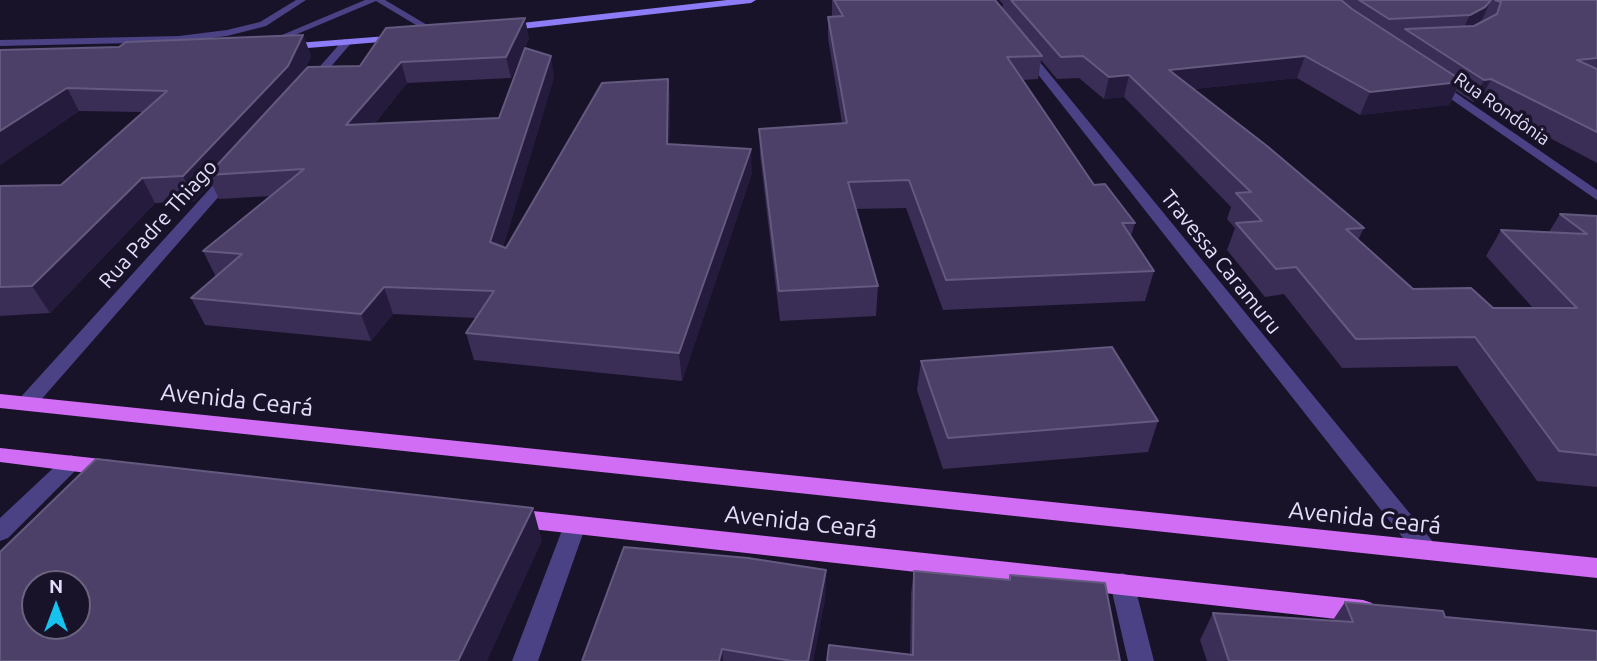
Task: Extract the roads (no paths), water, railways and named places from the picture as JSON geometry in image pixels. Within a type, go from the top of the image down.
[{"type":"main road","name":"Avenida Ceará","points":[[0,401],[1597,568]]},
{"type":"main road","points":[[0,455],[139,471]]},
{"type":"main road","name":"Avenida Ceará","points":[[494,515],[1380,613]]},
{"type":"street","points":[[493,29],[751,0]]},
{"type":"street","points":[[263,47],[453,33]]},
{"type":"street","points":[[302,93],[348,41]]},
{"type":"street","name":"Travessa Caramuru","points":[[1019,43],[1426,550]]},
{"type":"street","name":"Rua Rondônia","points":[[1424,75],[1597,196]]},
{"type":"street","name":"Rua Padre Thiago","points":[[26,404],[238,166]]},
{"type":"street","points":[[0,532],[71,463]]},
{"type":"street","points":[[525,661],[575,525]]},
{"type":"street","points":[[1122,583],[1141,661]]},
{"type":"lane","points":[[0,43],[179,39],[227,33],[263,24],[302,0]]},
{"type":"lane","points":[[263,47],[372,0]]},
{"type":"lane","points":[[379,0],[439,35]]}]
